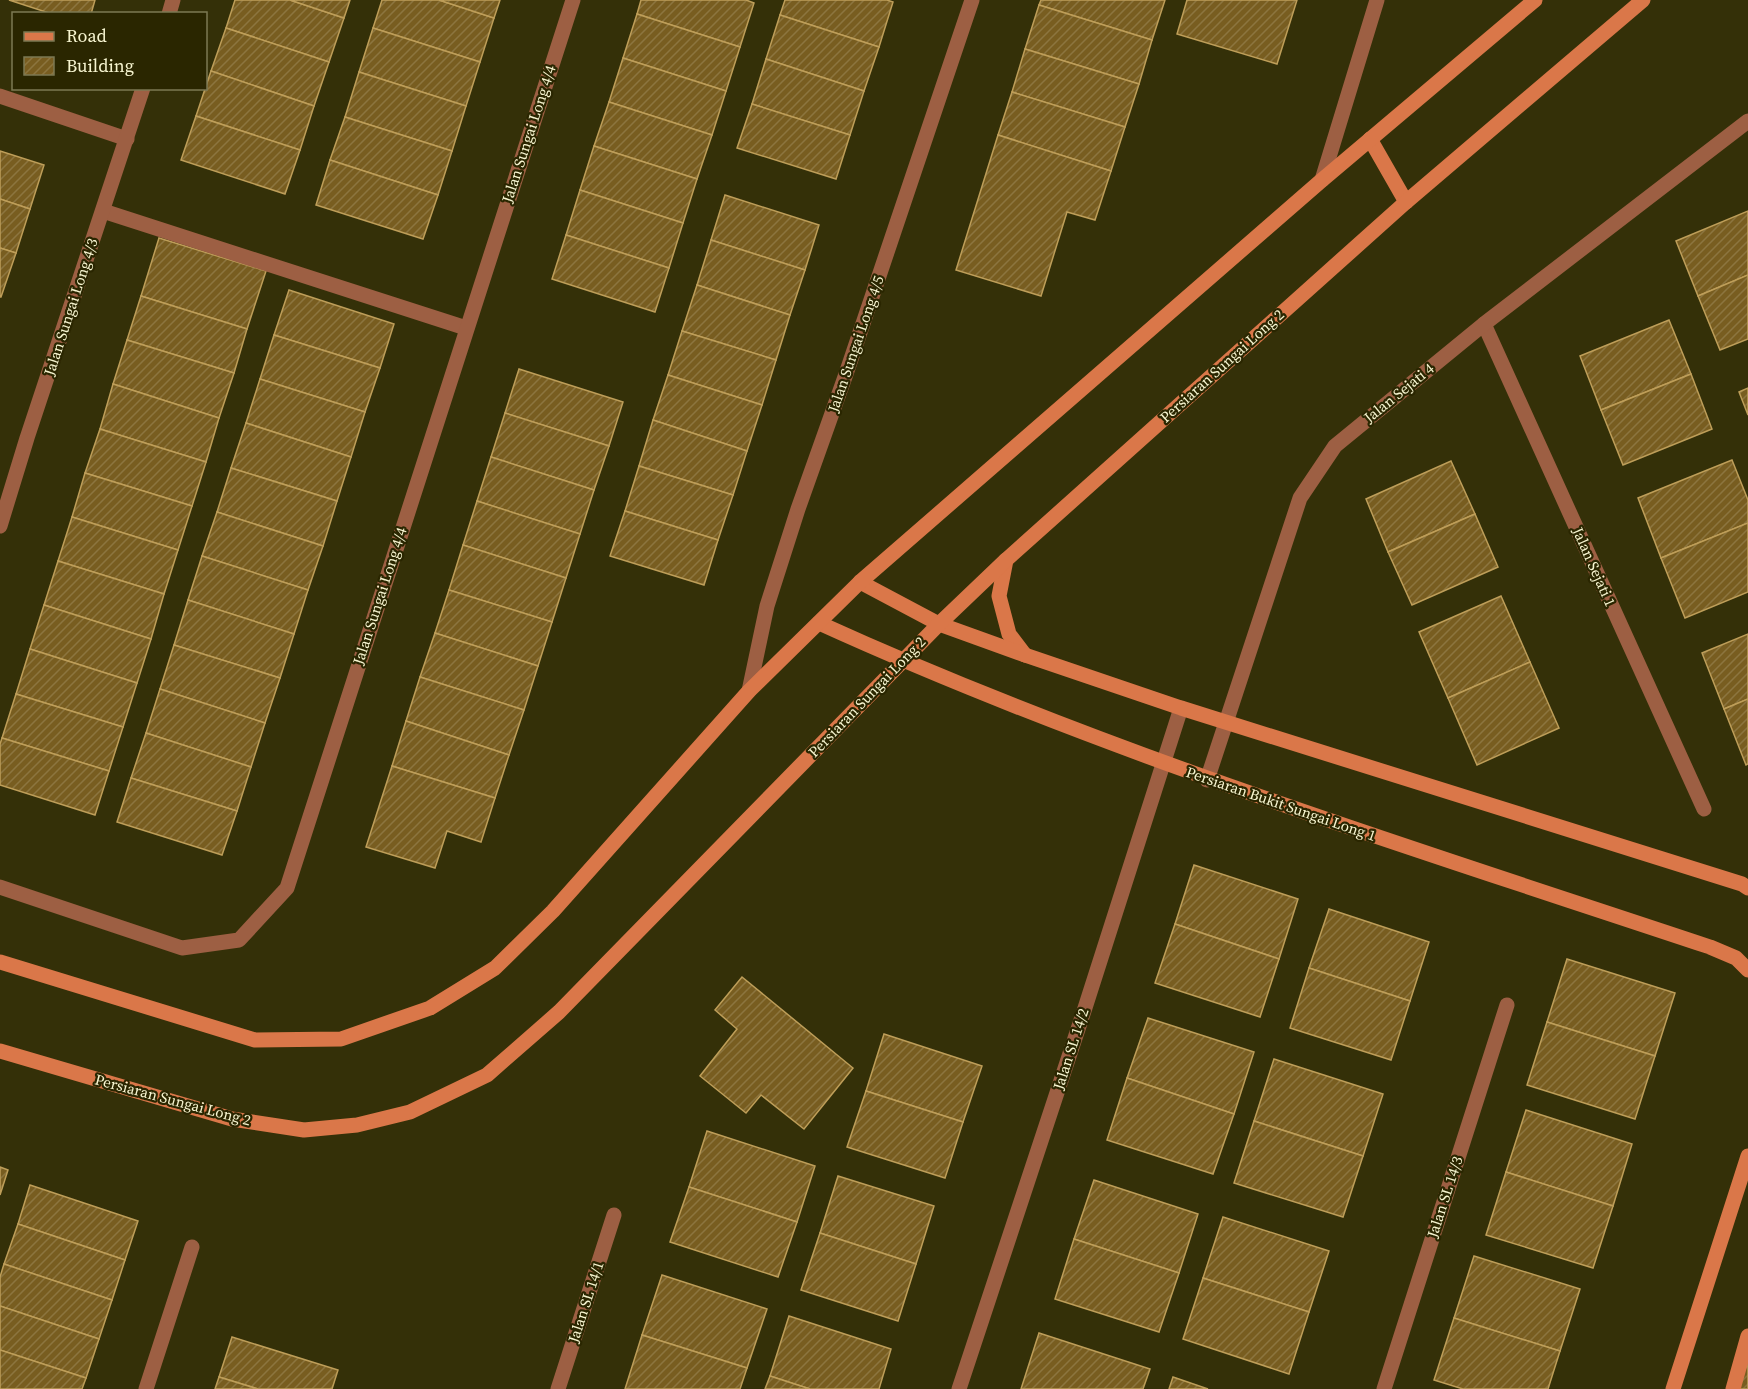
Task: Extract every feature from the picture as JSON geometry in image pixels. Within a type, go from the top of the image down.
[{"type":"street","name":"Jalan Sungai Long 4/4","points":[[0,886],[182,948],[239,940],[287,888],[573,0]]},
{"type":"street","name":"Jalan Sungai Long 4/5","points":[[749,691],[768,606],[795,520],[972,0]]},
{"type":"street","points":[[1322,180],[1377,0]]},
{"type":"street","points":[[0,962],[255,1040],[341,1039],[430,1008],[495,968],[553,911],[749,691],[860,582],[1322,180],[1536,0]]},
{"type":"street","name":"Persiaran Sungai Long 2","points":[[0,1051],[232,1119],[304,1130],[357,1125],[410,1112],[487,1075],[559,1012],[902,661],[1006,560],[1406,202],[1643,0]]},
{"type":"street","name":"Jalan Sungai Long 4/3","points":[[0,526],[142,90]]},
{"type":"street","points":[[0,96],[127,139]]},
{"type":"street","name":"Jalan Sejati 4","points":[[1207,780],[1300,498],[1335,446],[1484,324],[1748,121]]},
{"type":"street","points":[[1370,139],[1406,202]]},
{"type":"street","points":[[103,211],[466,328]]},
{"type":"street","name":"Jalan Sejati 1","points":[[1484,324],[1704,809]]},
{"type":"street","points":[[1006,560],[999,596],[1009,634],[1025,655]]},
{"type":"street","points":[[860,582],[939,624],[1025,655],[1181,708],[1742,884],[1748,888]]},
{"type":"street","name":"Persiaran Bukit Sungai Long 1","points":[[819,623],[902,661],[1161,763],[1710,947],[1736,958],[1748,970]]},
{"type":"street","name":"Jalan SL 14/2","points":[[959,1389],[1135,853],[1161,763],[1181,708]]},
{"type":"street","name":"Jalan SL 14/3","points":[[1384,1389],[1507,1005]]},
{"type":"street","points":[[1673,1389],[1748,1156]]},
{"type":"street","name":"Jalan SL 14/1","points":[[558,1389],[614,1215]]},
{"type":"street","points":[[146,1389],[192,1247]]},
{"type":"street","points":[[1733,1389],[1748,1336]]},
{"type":"building","points":[[9,0],[95,0],[92,12],[46,12]]},
{"type":"building","points":[[235,0],[290,0],[344,18],[329,62],[226,28]]},
{"type":"building","points":[[290,0],[350,0],[344,18]]},
{"type":"building","points":[[382,0],[439,0],[494,18],[480,62],[373,28]]},
{"type":"building","points":[[439,0],[500,0],[494,18]]},
{"type":"building","points":[[641,0],[746,0],[754,3],[740,47],[637,14]]},
{"type":"building","points":[[785,0],[887,0],[893,2],[879,47],[780,15]]},
{"type":"building","points":[[1041,0],[1165,0],[1152,40],[1039,5]]},
{"type":"building","points":[[1187,0],[1297,0],[1277,64],[1177,34]]},
{"type":"building","points":[[1039,5],[1152,40],[1139,84],[1025,49]]},
{"type":"building","points":[[637,14],[740,47],[726,91],[623,58]]},
{"type":"building","points":[[780,15],[879,47],[864,91],[766,59]]},
{"type":"building","points":[[226,28],[329,62],[314,106],[211,71]]},
{"type":"building","points":[[373,28],[480,62],[466,106],[359,72]]},
{"type":"building","points":[[1025,49],[1139,84],[1125,127],[1012,92]]},
{"type":"building","points":[[623,58],[726,91],[712,135],[609,102]]},
{"type":"building","points":[[766,59],[864,91],[850,135],[752,104]]},
{"type":"building","points":[[211,71],[314,106],[300,150],[196,116],[205,90],[207,90]]},
{"type":"building","points":[[359,72],[466,106],[452,151],[345,117]]},
{"type":"building","points":[[1012,92],[1125,127],[1111,171],[998,135]]},
{"type":"building","points":[[609,102],[712,135],[697,179],[594,146]]},
{"type":"building","points":[[752,104],[850,135],[836,179],[737,148]]},
{"type":"building","points":[[196,116],[300,150],[285,194],[181,160]]},
{"type":"building","points":[[345,117],[452,151],[438,195],[330,160]]},
{"type":"building","points":[[998,135],[1111,171],[1095,220],[1067,212],[1041,296],[956,270]]},
{"type":"building","points":[[594,146],[697,179],[683,223],[580,190]]},
{"type":"building","points":[[0,151],[44,165],[30,209],[0,199]]},
{"type":"building","points":[[330,160],[438,195],[423,239],[316,205]]},
{"type":"building","points":[[580,190],[683,223],[669,268],[566,235]]},
{"type":"building","points":[[725,195],[819,225],[805,270],[711,240]]},
{"type":"building","points":[[0,199],[30,209],[16,253],[0,248]]},
{"type":"building","points":[[1748,211],[1748,275],[1698,296],[1676,241]]},
{"type":"building","points":[[566,235],[669,268],[655,312],[552,279]]},
{"type":"building","points":[[159,238],[266,271],[247,329],[141,296]]},
{"type":"building","points":[[711,240],[805,270],[790,315],[697,285]]},
{"type":"building","points":[[0,248],[16,253],[1,297],[0,297]]},
{"type":"building","points":[[1748,275],[1748,339],[1720,350],[1698,296]]},
{"type":"building","points":[[697,285],[790,315],[776,360],[682,331]]},
{"type":"building","points":[[289,290],[394,324],[380,368],[274,335]]},
{"type":"building","points":[[141,296],[247,329],[234,373],[127,340]]},
{"type":"building","points":[[1669,320],[1691,374],[1601,410],[1580,356]]},
{"type":"building","points":[[682,331],[776,360],[762,405],[668,375]]},
{"type":"building","points":[[274,335],[380,368],[365,412],[260,379]]},
{"type":"building","points":[[127,340],[234,373],[219,418],[113,384]]},
{"type":"building","points":[[519,369],[623,402],[609,446],[505,413]]},
{"type":"building","points":[[1691,374],[1712,429],[1623,465],[1601,410]]},
{"type":"building","points":[[668,375],[762,405],[747,451],[653,420]]},
{"type":"building","points":[[260,379],[365,412],[351,457],[246,423]]},
{"type":"building","points":[[113,384],[219,418],[206,462],[100,429]]},
{"type":"building","points":[[1748,388],[1748,415],[1739,392]]},
{"type":"building","points":[[505,413],[609,446],[594,490],[491,457]]},
{"type":"building","points":[[653,420],[747,451],[733,495],[639,466]]},
{"type":"building","points":[[246,423],[351,457],[337,501],[231,468]]},
{"type":"building","points":[[100,429],[206,462],[192,506],[85,473]]},
{"type":"building","points":[[491,457],[594,490],[580,534],[477,501]]},
{"type":"building","points":[[1732,460],[1748,500],[1748,523],[1661,558],[1638,498]]},
{"type":"building","points":[[1451,461],[1475,514],[1388,552],[1366,499]]},
{"type":"building","points":[[639,466],[733,495],[718,540],[625,511]]},
{"type":"building","points":[[231,468],[337,501],[323,546],[217,512]]},
{"type":"building","points":[[85,473],[192,506],[178,550],[72,517]]},
{"type":"building","points":[[477,501],[580,534],[566,578],[463,545]]},
{"type":"building","points":[[625,511],[718,540],[704,585],[610,556]]},
{"type":"building","points":[[217,512],[323,546],[308,590],[202,556]]},
{"type":"building","points":[[1475,514],[1498,567],[1412,605],[1388,552]]},
{"type":"building","points":[[72,517],[178,550],[164,594],[58,561]]},
{"type":"building","points":[[1748,523],[1748,592],[1685,618],[1661,558]]},
{"type":"building","points":[[463,545],[566,578],[552,622],[449,590]]},
{"type":"building","points":[[202,556],[308,590],[294,634],[188,600]]},
{"type":"building","points":[[58,561],[164,594],[151,639],[44,605]]},
{"type":"building","points":[[449,590],[552,622],[538,666],[435,633]]},
{"type":"building","points":[[1501,596],[1530,662],[1448,698],[1419,632]]},
{"type":"building","points":[[188,600],[294,634],[280,678],[174,645]]},
{"type":"building","points":[[44,605],[151,639],[137,683],[30,649]]},
{"type":"building","points":[[435,633],[538,666],[524,710],[420,677]]},
{"type":"building","points":[[1748,634],[1748,699],[1724,709],[1702,653]]},
{"type":"building","points":[[174,645],[280,678],[265,723],[160,689]]},
{"type":"building","points":[[30,649],[137,683],[123,727],[16,694]]},
{"type":"building","points":[[1530,662],[1559,728],[1477,765],[1448,698]]},
{"type":"building","points":[[420,677],[524,710],[509,755],[406,721]]},
{"type":"building","points":[[160,689],[265,723],[251,767],[146,733]]},
{"type":"building","points":[[16,694],[123,727],[109,771],[2,738]]},
{"type":"building","points":[[1748,699],[1748,764],[1746,765],[1724,709]]},
{"type":"building","points":[[406,721],[509,755],[495,798],[392,766]]},
{"type":"building","points":[[146,733],[251,767],[237,811],[131,778]]},
{"type":"building","points":[[2,738],[109,771],[95,815],[0,785]]},
{"type":"building","points":[[392,766],[495,798],[481,842],[447,831],[435,868],[366,847]]},
{"type":"building","points":[[131,778],[237,811],[222,855],[117,822]]},
{"type":"building","points":[[1194,865],[1298,899],[1279,959],[1175,924]]},
{"type":"building","points":[[1329,909],[1429,942],[1410,1001],[1309,968]]},
{"type":"building","points":[[1175,924],[1279,959],[1260,1017],[1155,983]]},
{"type":"building","points":[[1567,959],[1675,993],[1655,1056],[1547,1022]]},
{"type":"building","points":[[1309,968],[1410,1001],[1391,1060],[1290,1028]]},
{"type":"building","points":[[742,977],[853,1068],[804,1129],[761,1095],[746,1113],[700,1076],[737,1029],[715,1010]]},
{"type":"building","points":[[1148,1018],[1254,1052],[1234,1114],[1127,1078]]},
{"type":"building","points":[[1547,1022],[1655,1056],[1635,1119],[1527,1085]]},
{"type":"building","points":[[884,1034],[982,1066],[963,1122],[866,1091]]},
{"type":"building","points":[[1274,1059],[1383,1094],[1363,1156],[1254,1121]]},
{"type":"building","points":[[1127,1078],[1234,1114],[1213,1174],[1107,1140]]},
{"type":"building","points":[[866,1091],[963,1122],[945,1178],[847,1147]]},
{"type":"building","points":[[1526,1110],[1632,1144],[1613,1206],[1506,1172]]},
{"type":"building","points":[[1254,1121],[1363,1156],[1343,1217],[1234,1183]]},
{"type":"building","points":[[707,1131],[815,1166],[797,1222],[689,1187]]},
{"type":"building","points":[[0,1167],[8,1170],[0,1195]]},
{"type":"building","points":[[1506,1172],[1613,1206],[1593,1268],[1486,1235]]},
{"type":"building","points":[[838,1176],[934,1206],[916,1264],[820,1233]]},
{"type":"building","points":[[1094,1180],[1198,1214],[1179,1273],[1074,1239]]},
{"type":"building","points":[[30,1185],[138,1221],[125,1260],[18,1224]]},
{"type":"building","points":[[689,1187],[797,1222],[778,1277],[670,1242]]},
{"type":"building","points":[[1223,1217],[1329,1251],[1309,1312],[1203,1278]]},
{"type":"building","points":[[18,1224],[125,1260],[112,1300],[4,1264]]},
{"type":"building","points":[[820,1233],[916,1264],[898,1321],[801,1290]]},
{"type":"building","points":[[1074,1239],[1179,1273],[1159,1332],[1055,1299]]},
{"type":"building","points":[[1474,1256],[1580,1289],[1560,1351],[1454,1318]]},
{"type":"building","points":[[4,1264],[112,1300],[99,1339],[0,1306],[0,1277]]},
{"type":"building","points":[[662,1275],[767,1309],[747,1368],[642,1335]]},
{"type":"building","points":[[1203,1278],[1309,1312],[1289,1374],[1183,1339]]},
{"type":"building","points":[[0,1306],[99,1339],[86,1378],[0,1350]]},
{"type":"building","points":[[789,1316],[891,1349],[879,1389],[810,1389],[770,1376]]},
{"type":"building","points":[[1454,1318],[1560,1351],[1548,1389],[1463,1389],[1434,1380]]},
{"type":"building","points":[[1039,1333],[1150,1369],[1143,1389],[1021,1389]]},
{"type":"building","points":[[642,1335],[747,1368],[740,1389],[625,1389]]},
{"type":"building","points":[[232,1337],[338,1370],[332,1389],[258,1389],[219,1377]]},
{"type":"building","points":[[1748,1344],[1748,1389],[1733,1389]]},
{"type":"building","points":[[0,1350],[86,1378],[82,1389],[0,1389]]},
{"type":"building","points":[[770,1376],[810,1389],[765,1389]]},
{"type":"building","points":[[219,1377],[258,1389],[215,1389]]},
{"type":"building","points":[[1173,1377],[1208,1389],[1169,1389]]}]
